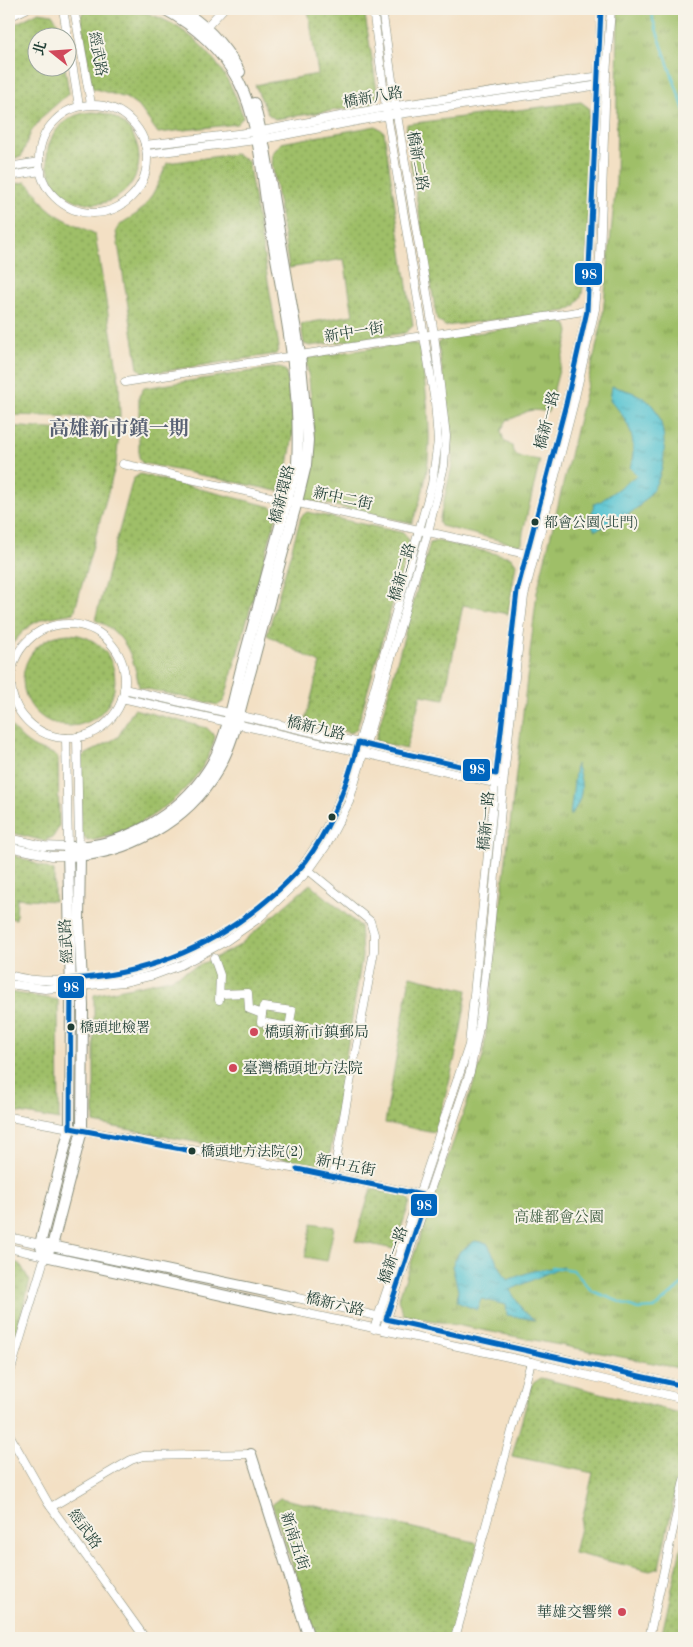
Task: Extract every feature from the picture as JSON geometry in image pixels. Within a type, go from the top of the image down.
[{"type":"street","points":[[9,17],[26,9]]},
{"type":"street","name":"經武路","points":[[63,9],[79,106]]},
{"type":"street","name":"經武路","points":[[74,9],[91,104]]},
{"type":"street","name":"橋新環路","points":[[164,9],[204,30]]},
{"type":"street","name":"橋新環路","points":[[9,838],[68,852],[111,851],[154,832],[189,807],[217,772],[292,501],[306,465],[308,440],[296,355],[252,95],[233,59],[204,30],[179,9]]},
{"type":"street","points":[[204,30],[222,9]]},
{"type":"street","name":"橋新二路","points":[[363,744],[436,469],[438,441],[424,335],[387,112],[373,9]]},
{"type":"street","name":"橋新二路","points":[[71,983],[154,975],[226,942],[259,918],[306,868],[341,798],[363,744],[428,532],[444,466],[446,436],[434,334],[396,111],[382,9]]},
{"type":"street","name":"橋新一路","points":[[591,310],[596,86],[601,9]]},
{"type":"street","name":"橋新一路","points":[[374,1328],[382,1318],[424,1195],[470,1072],[476,1046],[490,941],[499,784],[517,595],[531,554],[569,405],[591,310],[600,257],[606,75],[611,9]]},
{"type":"street","name":"橋新八路","points":[[396,111],[606,75]]},
{"type":"street","name":"橋新八路","points":[[147,154],[387,112],[606,84]]},
{"type":"street","points":[[91,104],[109,107],[125,115],[137,128],[145,144],[147,154],[142,182],[134,194],[122,204],[99,212],[76,210],[56,198],[46,186],[39,162],[41,144],[49,127],[62,114],[79,106],[91,104]]},
{"type":"street","name":"橋新八路","points":[[145,144],[259,135]]},
{"type":"street","points":[[9,167],[39,162]]},
{"type":"street","points":[[9,176],[41,171]]},
{"type":"street","name":"新中一街","points":[[125,382],[591,310]]},
{"type":"street","name":"新中二街","points":[[123,464],[531,554]]},
{"type":"street","points":[[61,624],[78,624],[98,632],[117,651],[124,669],[122,698],[117,710],[100,728],[77,737],[66,738],[39,731],[20,712],[14,699],[10,671],[11,662],[32,636],[46,628],[61,624]]},
{"type":"street","name":"橋新九路","points":[[124,689],[360,753],[499,784]]},
{"type":"street","name":"橋新九路","points":[[122,698],[363,744],[500,775]]},
{"type":"street","name":"經武路","points":[[9,1376],[45,1256],[52,1246],[82,1130],[83,983],[79,919],[77,737]]},
{"type":"street","name":"經武路","points":[[40,1244],[70,1128],[71,983],[66,738]]},
{"type":"street","name":"橋新環路","points":[[9,848],[52,856],[68,852]]},
{"type":"street","points":[[306,868],[370,922],[374,934],[374,951],[333,1176]]},
{"type":"street","points":[[214,958],[220,976],[219,997],[248,993],[249,1009],[262,1014]]},
{"type":"street","points":[[9,976],[71,983]]},
{"type":"street","points":[[9,984],[45,989],[71,983]]},
{"type":"street","points":[[290,1024],[292,1011],[263,1007],[260,1022],[289,1027],[290,1024],[350,1034]]},
{"type":"street","points":[[9,1117],[70,1128]]},
{"type":"street","name":"新中五街","points":[[70,1128],[333,1176],[424,1195]]},
{"type":"street","name":"橋新六路","points":[[9,1237],[293,1298],[684,1386]]},
{"type":"street","points":[[40,1244],[45,1256]]},
{"type":"street","name":"橋新六路","points":[[9,1248],[531,1362],[684,1399]]},
{"type":"street","name":"橋新一路","points":[[382,1318],[383,1330]]},
{"type":"street","points":[[455,1638],[531,1362]]},
{"type":"street","name":"經武路","points":[[9,1434],[51,1507],[145,1638]]},
{"type":"street","points":[[51,1507],[131,1460],[143,1456],[250,1454]]},
{"type":"street","name":"新南五街","points":[[250,1454],[309,1638]]},
{"type":"street","points":[[650,1638],[684,1480]]},
{"type":"green space","points":[[85,9],[131,9],[170,23],[187,34],[216,62],[236,97],[243,117],[237,124],[158,133],[140,108],[126,98],[92,88],[81,16]]},
{"type":"green space","points":[[308,9],[364,9],[378,97],[371,105],[275,119],[268,114],[255,85],[318,74]]},
{"type":"green space","name":"高雄都會公園","points":[[618,9],[684,9],[684,1369],[404,1315],[398,1300],[483,1057],[537,592],[602,323],[616,183]]},
{"type":"green space","points":[[39,12],[52,14],[58,23],[59,28],[28,28],[28,78],[67,78],[69,93],[42,117],[31,132],[21,157],[9,159],[9,27]]},
{"type":"green space","points":[[581,102],[589,108],[588,248],[582,294],[575,306],[566,311],[445,326],[437,320],[406,135],[407,124]]},
{"type":"green space","points":[[93,112],[111,115],[126,125],[136,140],[139,158],[136,176],[126,191],[111,201],[93,204],[75,201],[60,191],[50,176],[47,158],[50,140],[60,125],[75,115]]},
{"type":"green space","points":[[376,126],[384,132],[413,326],[405,333],[310,346],[304,344],[301,324],[353,315],[344,259],[289,268],[272,163],[273,153],[281,143]]},
{"type":"green space","points":[[235,154],[248,161],[279,347],[276,354],[145,374],[138,368],[116,231],[120,225],[145,206],[156,188],[167,163]]},
{"type":"green space","points":[[26,182],[52,212],[95,234],[119,381],[120,418],[9,415],[9,185]]},
{"type":"green space","points":[[558,321],[567,325],[569,332],[548,412],[533,410],[526,412],[507,420],[501,431],[504,441],[512,446],[513,452],[520,457],[540,460],[522,543],[519,545],[441,526],[439,522],[452,466],[452,438],[438,343],[443,338]]},
{"type":"green space","points":[[408,343],[417,344],[420,349],[429,436],[425,478],[412,523],[304,499],[312,462],[313,445],[312,412],[306,358]]},
{"type":"green space","points":[[279,367],[286,371],[294,429],[284,490],[278,491],[142,463],[139,457],[139,396],[144,388]]},
{"type":"green space","points":[[9,426],[119,434],[116,464],[74,613],[44,619],[31,625],[24,630],[9,648]]},
{"type":"green space","points":[[140,474],[272,507],[277,514],[224,701],[218,705],[139,687],[131,656],[121,639],[114,631],[95,620],[133,479]]},
{"type":"green space","points":[[307,512],[404,533],[410,542],[357,728],[351,733],[305,722],[320,663],[267,635],[301,517]]},
{"type":"green space","points":[[437,541],[511,557],[516,564],[508,614],[463,605],[444,699],[421,695],[406,749],[375,741],[430,543]]},
{"type":"green space","points":[[69,634],[87,637],[102,647],[112,662],[115,680],[112,698],[102,713],[87,723],[69,726],[51,723],[36,713],[26,698],[23,680],[26,662],[36,647],[51,637]]},
{"type":"green space","points":[[134,709],[207,728],[215,736],[209,755],[198,773],[166,806],[126,830],[87,841],[80,832],[81,757],[118,737]]},
{"type":"green space","points":[[9,723],[17,734],[28,743],[58,758],[59,827],[53,837],[44,841],[9,832]]},
{"type":"green space","points":[[9,853],[54,871],[54,901],[17,898],[16,919],[9,918]]},
{"type":"green space","points":[[310,884],[360,926],[362,956],[328,1167],[94,1123],[94,995],[170,979],[237,947]]},
{"type":"green space","points":[[410,976],[467,990],[454,1062],[435,1132],[385,1123]]},
{"type":"green space","points":[[9,992],[58,1000],[59,1120],[9,1111]]},
{"type":"green space","points":[[371,1189],[407,1195],[410,1202],[394,1249],[355,1241]]},
{"type":"green space","points":[[312,1223],[334,1227],[327,1261],[305,1257]]},
{"type":"green space","points":[[9,1261],[20,1264],[30,1281],[9,1360]]},
{"type":"green space","points":[[541,1378],[680,1413],[683,1424],[683,1442],[676,1487],[659,1568],[650,1571],[574,1553],[593,1473],[512,1456],[532,1384]]},
{"type":"green space","points":[[280,1498],[475,1542],[478,1545],[452,1638],[317,1638],[272,1504]]},
{"type":"green space","points":[[684,1534],[684,1638],[661,1638]]},
{"type":"water","points":[[612,386],[637,394],[653,407],[659,416],[662,426],[664,458],[655,487],[636,509],[624,517],[595,530],[591,520],[594,504],[637,475],[630,468],[633,449],[630,431],[622,415],[610,400]]},
{"type":"water","points":[[576,764],[581,791],[578,803],[570,816]]},
{"type":"water","points":[[475,1241],[487,1243],[507,1280],[533,1271],[563,1266],[510,1290],[523,1311],[535,1320],[507,1315],[506,1305],[481,1299],[477,1310],[457,1302],[458,1290],[452,1266],[460,1251]]},
{"type":"waterway","points":[[652,9],[653,20],[684,110]]},
{"type":"waterway","points":[[552,1267],[573,1270],[592,1291],[638,1309],[655,1308],[684,1283]]},
{"type":"transit line","name":"98","points":[[192,1151],[70,1128],[71,979],[123,972],[171,958],[217,936],[260,906],[296,873],[324,834],[338,805],[358,743],[496,774],[517,591],[566,404],[587,311],[601,9]]},
{"type":"transit line","name":"98","points":[[297,1169],[427,1196],[386,1319],[684,1386]]},
{"type":"place","name":"都會公園(北門)","points":[[535,522]]},
{"type":"place","name":"橋頭地檢署","points":[[71,1027]]},
{"type":"place","name":"橋頭新市鎮郵局","points":[[254,1032]]},
{"type":"place","name":"臺灣橋頭地方法院","points":[[233,1068]]},
{"type":"place","name":"橋頭地方法院(2)","points":[[192,1151]]},
{"type":"place","name":"華雄交響樂","points":[[622,1612]]},
{"type":"district","name":"高雄新市鎮一期","points":[[119,428]]}]
